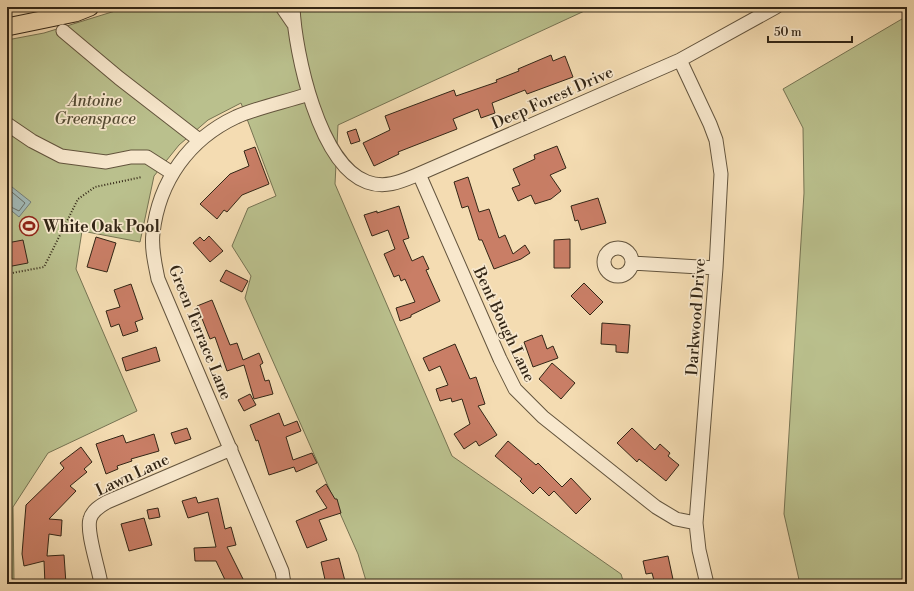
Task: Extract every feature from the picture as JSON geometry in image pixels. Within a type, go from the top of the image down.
[{"type":"main road","points":[[7,27],[79,9]]},
{"type":"street","points":[[282,7],[294,23]]},
{"type":"street","name":"Deep Forest Drive","points":[[293,7],[294,23],[309,94],[324,135],[340,162],[358,178],[379,185],[400,182],[420,174],[680,60],[776,7]]},
{"type":"street","points":[[63,31],[119,78],[199,140]]},
{"type":"street","name":"Darkwood Drive","points":[[680,60],[710,124],[720,158],[721,190],[716,268],[696,523],[699,550],[707,584]]},
{"type":"street","name":"Green Terrace Lane","points":[[284,584],[282,571],[158,278],[153,255],[153,234],[159,203],[172,173],[184,156],[199,140],[236,118],[309,94]]},
{"type":"street","points":[[7,124],[32,141],[61,156],[106,162],[131,157],[147,157],[172,173]]},
{"type":"street","name":"Bent Bough Lane","points":[[420,174],[500,359],[515,389],[543,418],[665,514],[676,519],[696,523]]},
{"type":"street","points":[[632,263],[716,268]]},
{"type":"street","name":"Lawn Lane","points":[[102,584],[91,538],[89,520],[94,511],[107,502],[231,449]]},
{"type":"path","points":[[7,274],[44,267],[78,199],[95,187],[142,177]]},
{"type":"green space","name":"Antoine Greenspace","points":[[128,7],[593,7],[338,125],[335,184],[452,456],[621,574],[624,584],[367,584],[358,554],[245,298],[251,276],[232,246],[248,208],[276,196],[241,103],[208,120],[179,145],[154,176],[140,242],[82,231],[76,269],[137,411],[48,453],[13,507],[14,584],[7,584],[7,40],[44,33]]},
{"type":"green space","points":[[907,16],[907,584],[800,584],[784,514],[804,193],[803,128],[783,89]]},
{"type":"water","points":[[7,183],[31,202],[19,217],[7,207]]},
{"type":"building","points":[[551,55],[553,61],[565,56],[573,77],[527,94],[525,90],[492,103],[495,113],[481,118],[478,109],[453,119],[457,129],[398,152],[399,154],[374,166],[363,143],[390,130],[385,116],[454,90],[456,96],[497,82],[496,80],[519,71],[518,69]]},
{"type":"building","points":[[356,129],[360,141],[351,144],[347,132]]},
{"type":"building","points":[[557,146],[566,168],[550,175],[561,191],[551,199],[535,204],[531,195],[518,201],[512,188],[520,185],[513,169],[535,159],[534,155]]},
{"type":"building","points":[[255,147],[269,184],[242,195],[227,212],[224,210],[217,219],[200,204],[230,174],[249,166],[244,151]]},
{"type":"building","points":[[468,177],[479,212],[489,209],[499,238],[505,235],[513,254],[525,245],[530,253],[521,259],[494,269],[482,240],[479,240],[468,206],[462,208],[454,182]]},
{"type":"building","points":[[598,198],[606,223],[581,230],[578,220],[575,221],[571,206]]},
{"type":"building","points":[[399,206],[409,238],[403,240],[412,261],[423,256],[429,269],[426,270],[440,301],[411,315],[411,317],[400,321],[396,308],[415,302],[405,279],[401,281],[399,275],[394,277],[384,254],[395,249],[388,230],[372,236],[364,215],[377,211],[377,213]]},
{"type":"building","points":[[209,236],[223,251],[210,262],[193,243],[200,237],[204,241]]},
{"type":"building","points":[[96,237],[116,243],[107,272],[87,267]]},
{"type":"building","points":[[570,239],[570,268],[554,268],[554,240]]},
{"type":"building","points":[[23,240],[28,263],[7,267],[7,243]]},
{"type":"building","points":[[226,270],[248,281],[242,292],[220,281]]},
{"type":"building","points":[[584,283],[603,302],[590,315],[571,296]]},
{"type":"building","points":[[131,284],[143,319],[135,322],[138,331],[123,336],[119,324],[111,327],[106,311],[120,307],[114,290]]},
{"type":"building","points":[[212,300],[230,345],[237,343],[243,360],[259,353],[263,363],[260,365],[265,381],[269,380],[273,394],[254,399],[244,365],[227,371],[215,337],[210,339],[197,306]]},
{"type":"building","points":[[602,323],[630,325],[628,353],[616,352],[616,345],[601,344]]},
{"type":"building","points":[[542,335],[547,349],[553,346],[558,358],[533,367],[524,342]]},
{"type":"building","points":[[455,344],[470,379],[476,377],[485,404],[478,406],[497,435],[479,446],[476,441],[464,449],[454,434],[470,424],[462,399],[452,402],[451,398],[440,401],[436,389],[448,385],[440,366],[429,371],[423,358]]},
{"type":"building","points":[[156,347],[160,361],[126,371],[122,358]]},
{"type":"building","points":[[552,363],[575,383],[561,399],[539,379]]},
{"type":"building","points":[[250,394],[256,405],[244,411],[238,400]]},
{"type":"building","points":[[279,413],[284,426],[297,421],[301,431],[286,437],[293,460],[312,453],[317,463],[296,472],[294,467],[269,475],[258,440],[256,441],[250,425]]},
{"type":"building","points":[[187,428],[191,439],[175,444],[171,433]]},
{"type":"building","points":[[632,428],[655,450],[660,444],[670,453],[668,456],[679,465],[666,481],[639,459],[637,462],[617,443]]},
{"type":"building","points":[[154,434],[159,451],[131,459],[132,461],[117,466],[118,469],[106,474],[96,444],[123,435],[126,443]]},
{"type":"building","points":[[508,441],[536,465],[538,463],[562,487],[571,478],[591,499],[576,514],[554,491],[549,496],[540,487],[533,494],[520,481],[522,479],[495,456]]},
{"type":"building","points":[[81,447],[92,462],[84,469],[87,472],[70,486],[76,491],[49,519],[62,520],[61,536],[49,534],[47,556],[64,555],[66,584],[45,584],[44,561],[24,566],[22,554],[26,505],[64,468],[60,463]]},
{"type":"building","points":[[326,484],[335,499],[337,499],[341,513],[319,520],[327,540],[307,548],[296,521],[327,508],[316,491]]},
{"type":"building","points":[[196,497],[198,503],[218,498],[225,529],[231,527],[236,545],[227,547],[244,581],[237,584],[227,584],[216,561],[195,561],[194,548],[216,547],[208,512],[188,518],[182,501]]},
{"type":"building","points":[[158,508],[160,517],[149,519],[147,510]]},
{"type":"building","points":[[144,518],[152,545],[129,551],[121,524]]},
{"type":"building","points":[[668,556],[674,584],[655,584],[652,573],[646,574],[643,561]]},
{"type":"building","points":[[339,558],[345,581],[326,584],[321,562]]},
{"type":"place","name":"White Oak Pool","points":[[29,226]]}]
